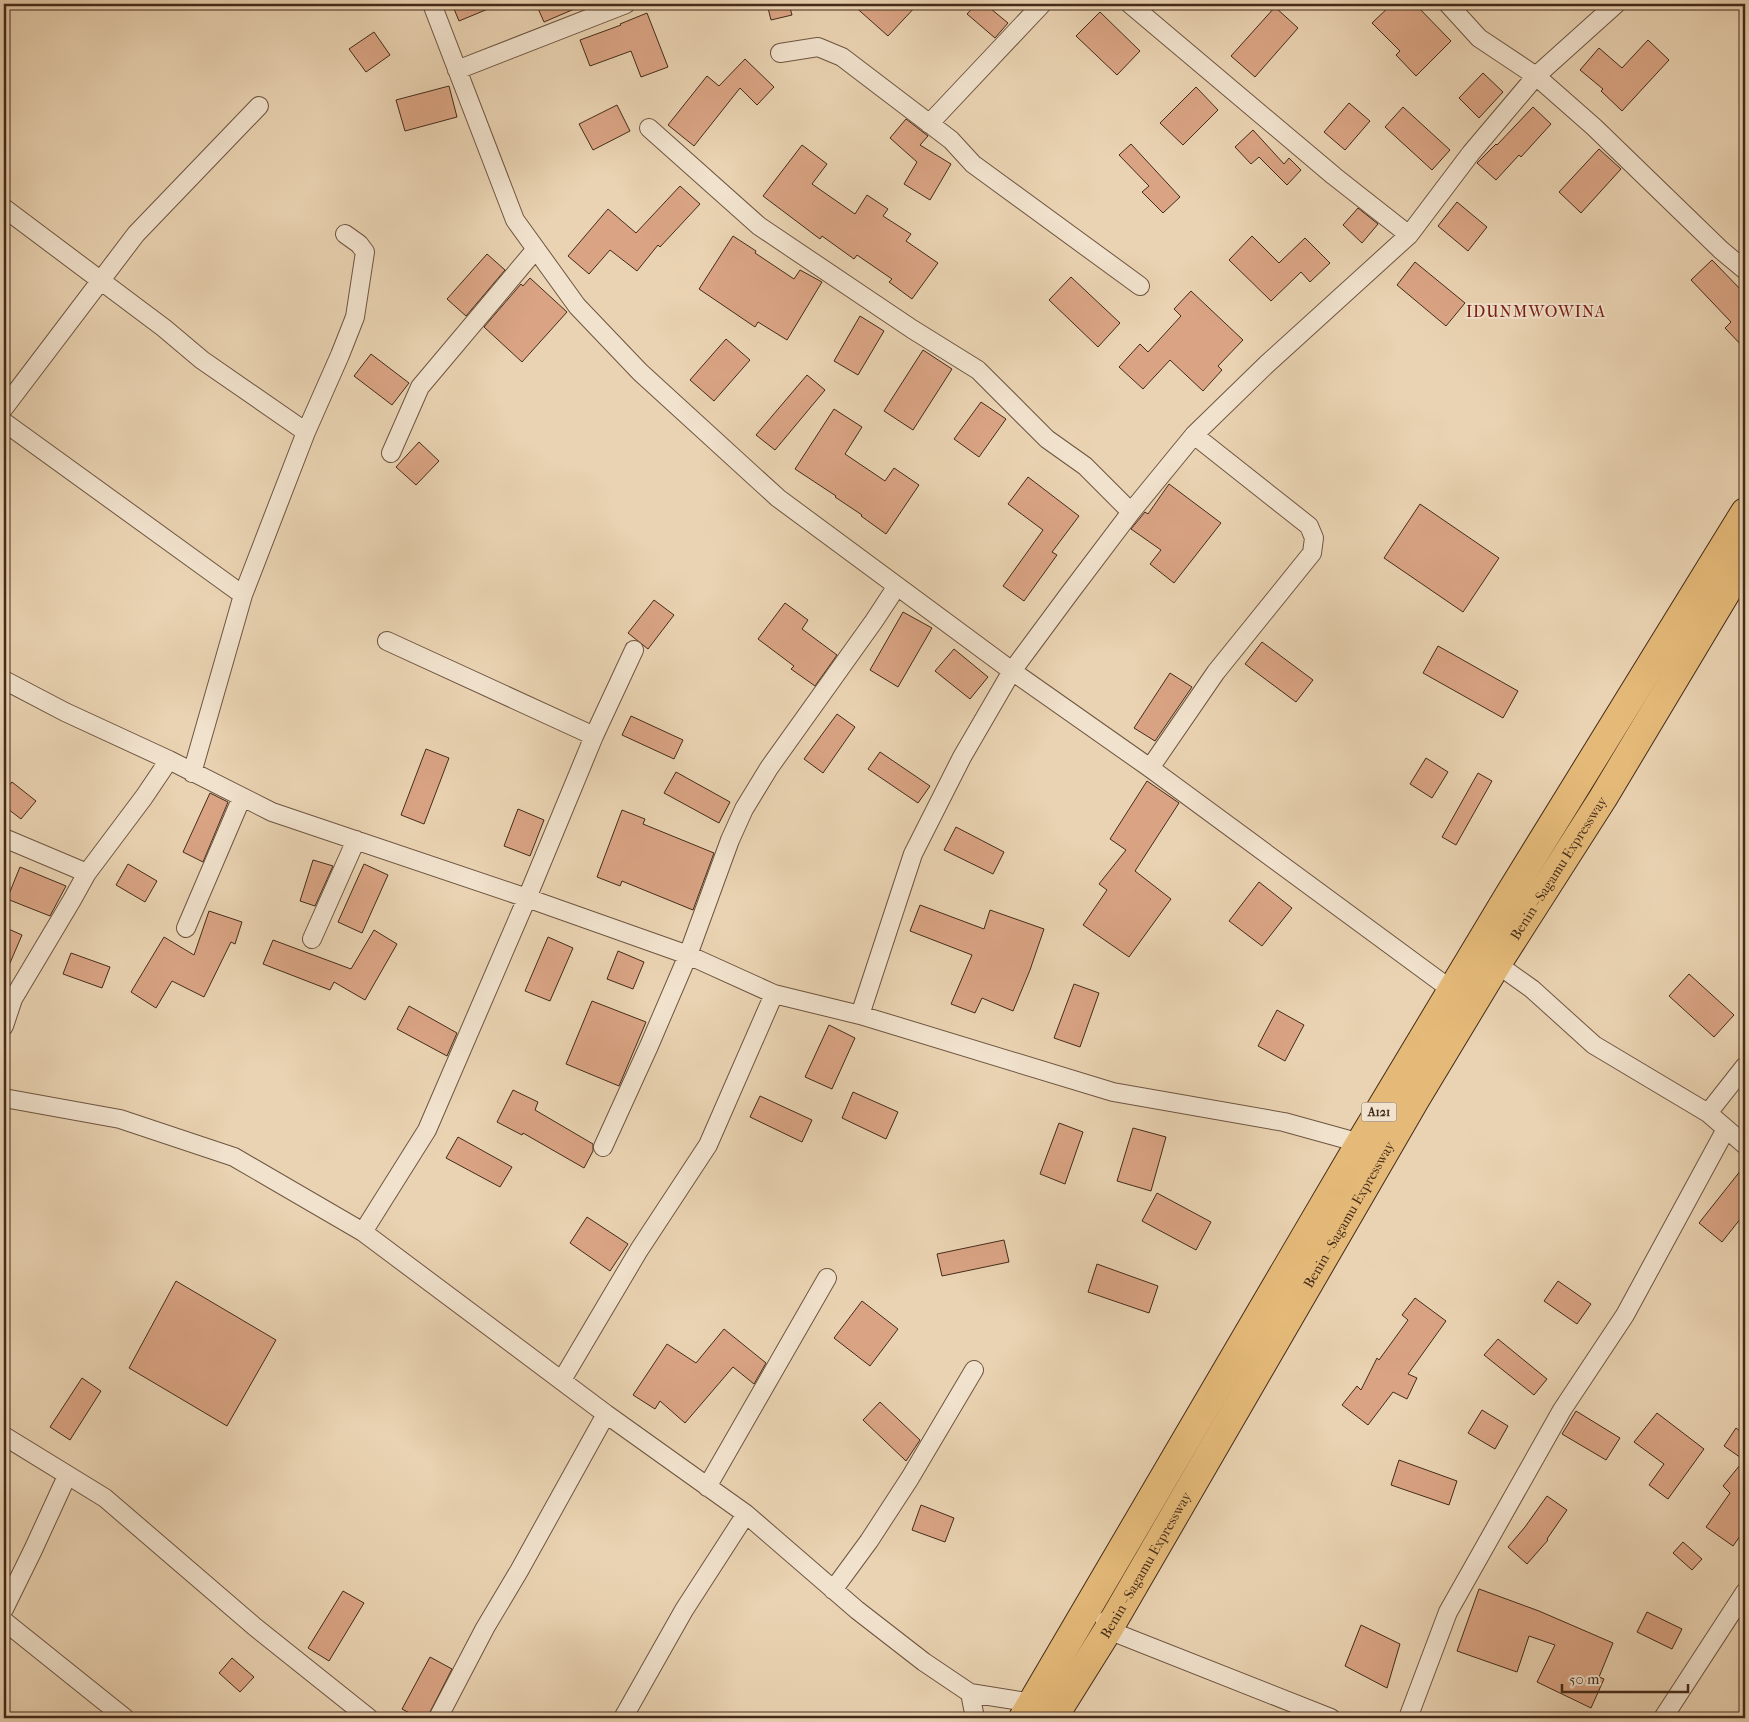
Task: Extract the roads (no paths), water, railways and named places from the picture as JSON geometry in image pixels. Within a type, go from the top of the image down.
[{"type":"highway","name":"A121","points":[[1036,1713],[1096,1596],[1360,1143],[1745,512]]},
{"type":"highway","name":"Benin - Sagamu Expressway","points":[[1036,1713],[1108,1630],[1415,1100],[1497,964],[1603,798],[1745,561]]},
{"type":"street","points":[[432,4],[515,220],[577,306],[640,372],[764,487],[1012,672],[1150,768],[1453,991]]},
{"type":"street","points":[[457,70],[626,4]]},
{"type":"street","points":[[929,124],[1042,4]]},
{"type":"street","points":[[1130,4],[1334,176],[1408,235]]},
{"type":"street","points":[[1448,4],[1479,38],[1536,76],[1594,127],[1714,243],[1745,270]]},
{"type":"street","points":[[860,1015],[913,854],[962,757],[1012,672],[1131,512],[1194,435],[1408,235],[1471,153],[1536,76],[1616,4]]},
{"type":"street","points":[[780,53],[818,47],[842,57],[951,140],[973,164],[1140,286]]},
{"type":"street","points":[[4,408],[100,280],[152,216],[259,106]]},
{"type":"street","points":[[649,128],[759,226],[912,329],[978,370],[1047,439],[1085,466],[1131,512]]},
{"type":"street","points":[[4,208],[164,328],[202,360],[306,432]]},
{"type":"street","points":[[192,773],[243,595],[306,432],[340,355],[356,309],[364,252],[359,244],[345,234]]},
{"type":"street","points":[[391,453],[420,387],[536,249]]},
{"type":"street","points":[[4,422],[243,595]]},
{"type":"street","points":[[1150,768],[1216,672],[1312,553],[1314,538],[1309,526],[1194,435]]},
{"type":"street","points":[[603,1147],[688,954],[730,840],[744,809],[769,768],[897,586]]},
{"type":"street","points":[[387,641],[594,736]]},
{"type":"street","points":[[362,1232],[426,1130],[527,898],[594,736],[634,650]]},
{"type":"street","points":[[4,680],[65,712],[169,760],[272,812],[688,954],[774,994],[860,1015],[1113,1092],[1284,1122],[1360,1143]]},
{"type":"street","points":[[4,1026],[13,999],[87,873],[169,760]]},
{"type":"street","points":[[186,928],[242,797]]},
{"type":"street","points":[[4,838],[87,873]]},
{"type":"street","points":[[312,939],[356,840]]},
{"type":"street","points":[[1497,964],[1540,995],[1594,1045],[1708,1113],[1745,1146]]},
{"type":"street","points":[[562,1380],[639,1250],[708,1145],[774,994]]},
{"type":"street","points":[[1708,1113],[1745,1066]]},
{"type":"street","points":[[4,1098],[120,1119],[234,1157],[362,1232],[606,1414],[746,1514],[833,1590],[924,1662],[970,1693],[1036,1713]]},
{"type":"street","points":[[1408,1718],[1448,1612],[1562,1410],[1625,1315],[1726,1129]]},
{"type":"street","points":[[706,1487],[827,1278]]},
{"type":"street","points":[[833,1590],[910,1478],[974,1370]]},
{"type":"street","points":[[438,1718],[484,1628],[519,1570],[606,1414]]},
{"type":"street","points":[[4,1436],[106,1498],[255,1627],[369,1718]]},
{"type":"street","points":[[4,1609],[67,1476]]},
{"type":"street","points":[[623,1718],[684,1610],[746,1514]]},
{"type":"street","points":[[1663,1718],[1745,1592]]},
{"type":"street","points":[[1096,1596],[1108,1630],[1331,1718]]},
{"type":"street","points":[[4,1621],[125,1718]]},
{"type":"street","points":[[970,1693],[975,1718]]},
{"type":"district","name":"IDUNMWOWINA","points":[[1536,311]]}]
